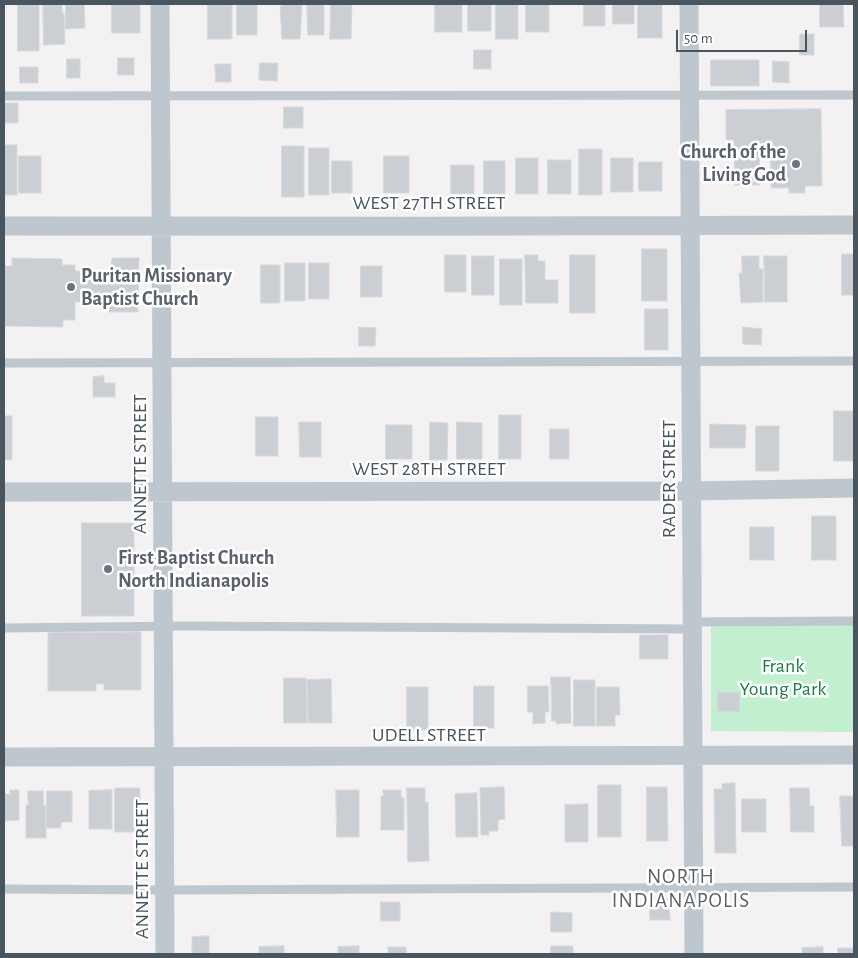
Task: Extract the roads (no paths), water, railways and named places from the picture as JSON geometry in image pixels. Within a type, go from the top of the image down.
[{"type":"street","name":"ANNETTE STREET","points":[[160,4],[165,954]]},
{"type":"street","name":"RADER STREET","points":[[688,4],[694,954]]},
{"type":"street","name":"WEST 27TH STREET","points":[[4,226],[690,227],[854,225]]},
{"type":"street","name":"WEST 28TH STREET","points":[[4,492],[691,491],[854,488]]},
{"type":"street","name":"UDELL STREET","points":[[4,758],[854,756]]},
{"type":"lane","points":[[4,96],[854,95]]},
{"type":"lane","points":[[4,363],[854,361]]},
{"type":"lane","points":[[4,628],[164,626],[692,626],[854,621]]},
{"type":"lane","points":[[4,889],[854,887]]},
{"type":"place","name":"Church of the Living God","points":[[796,164]]},
{"type":"place","name":"Puritan Missionary Baptist Church","points":[[71,287]]},
{"type":"place","name":"First Baptist Church North Indianapolis","points":[[108,569]]},
{"type":"district","name":"NORTH INDIANAPOLIS","points":[[681,889]]},
{"type":"park label","name":"Frank Young Park","points":[[783,678]]}]
